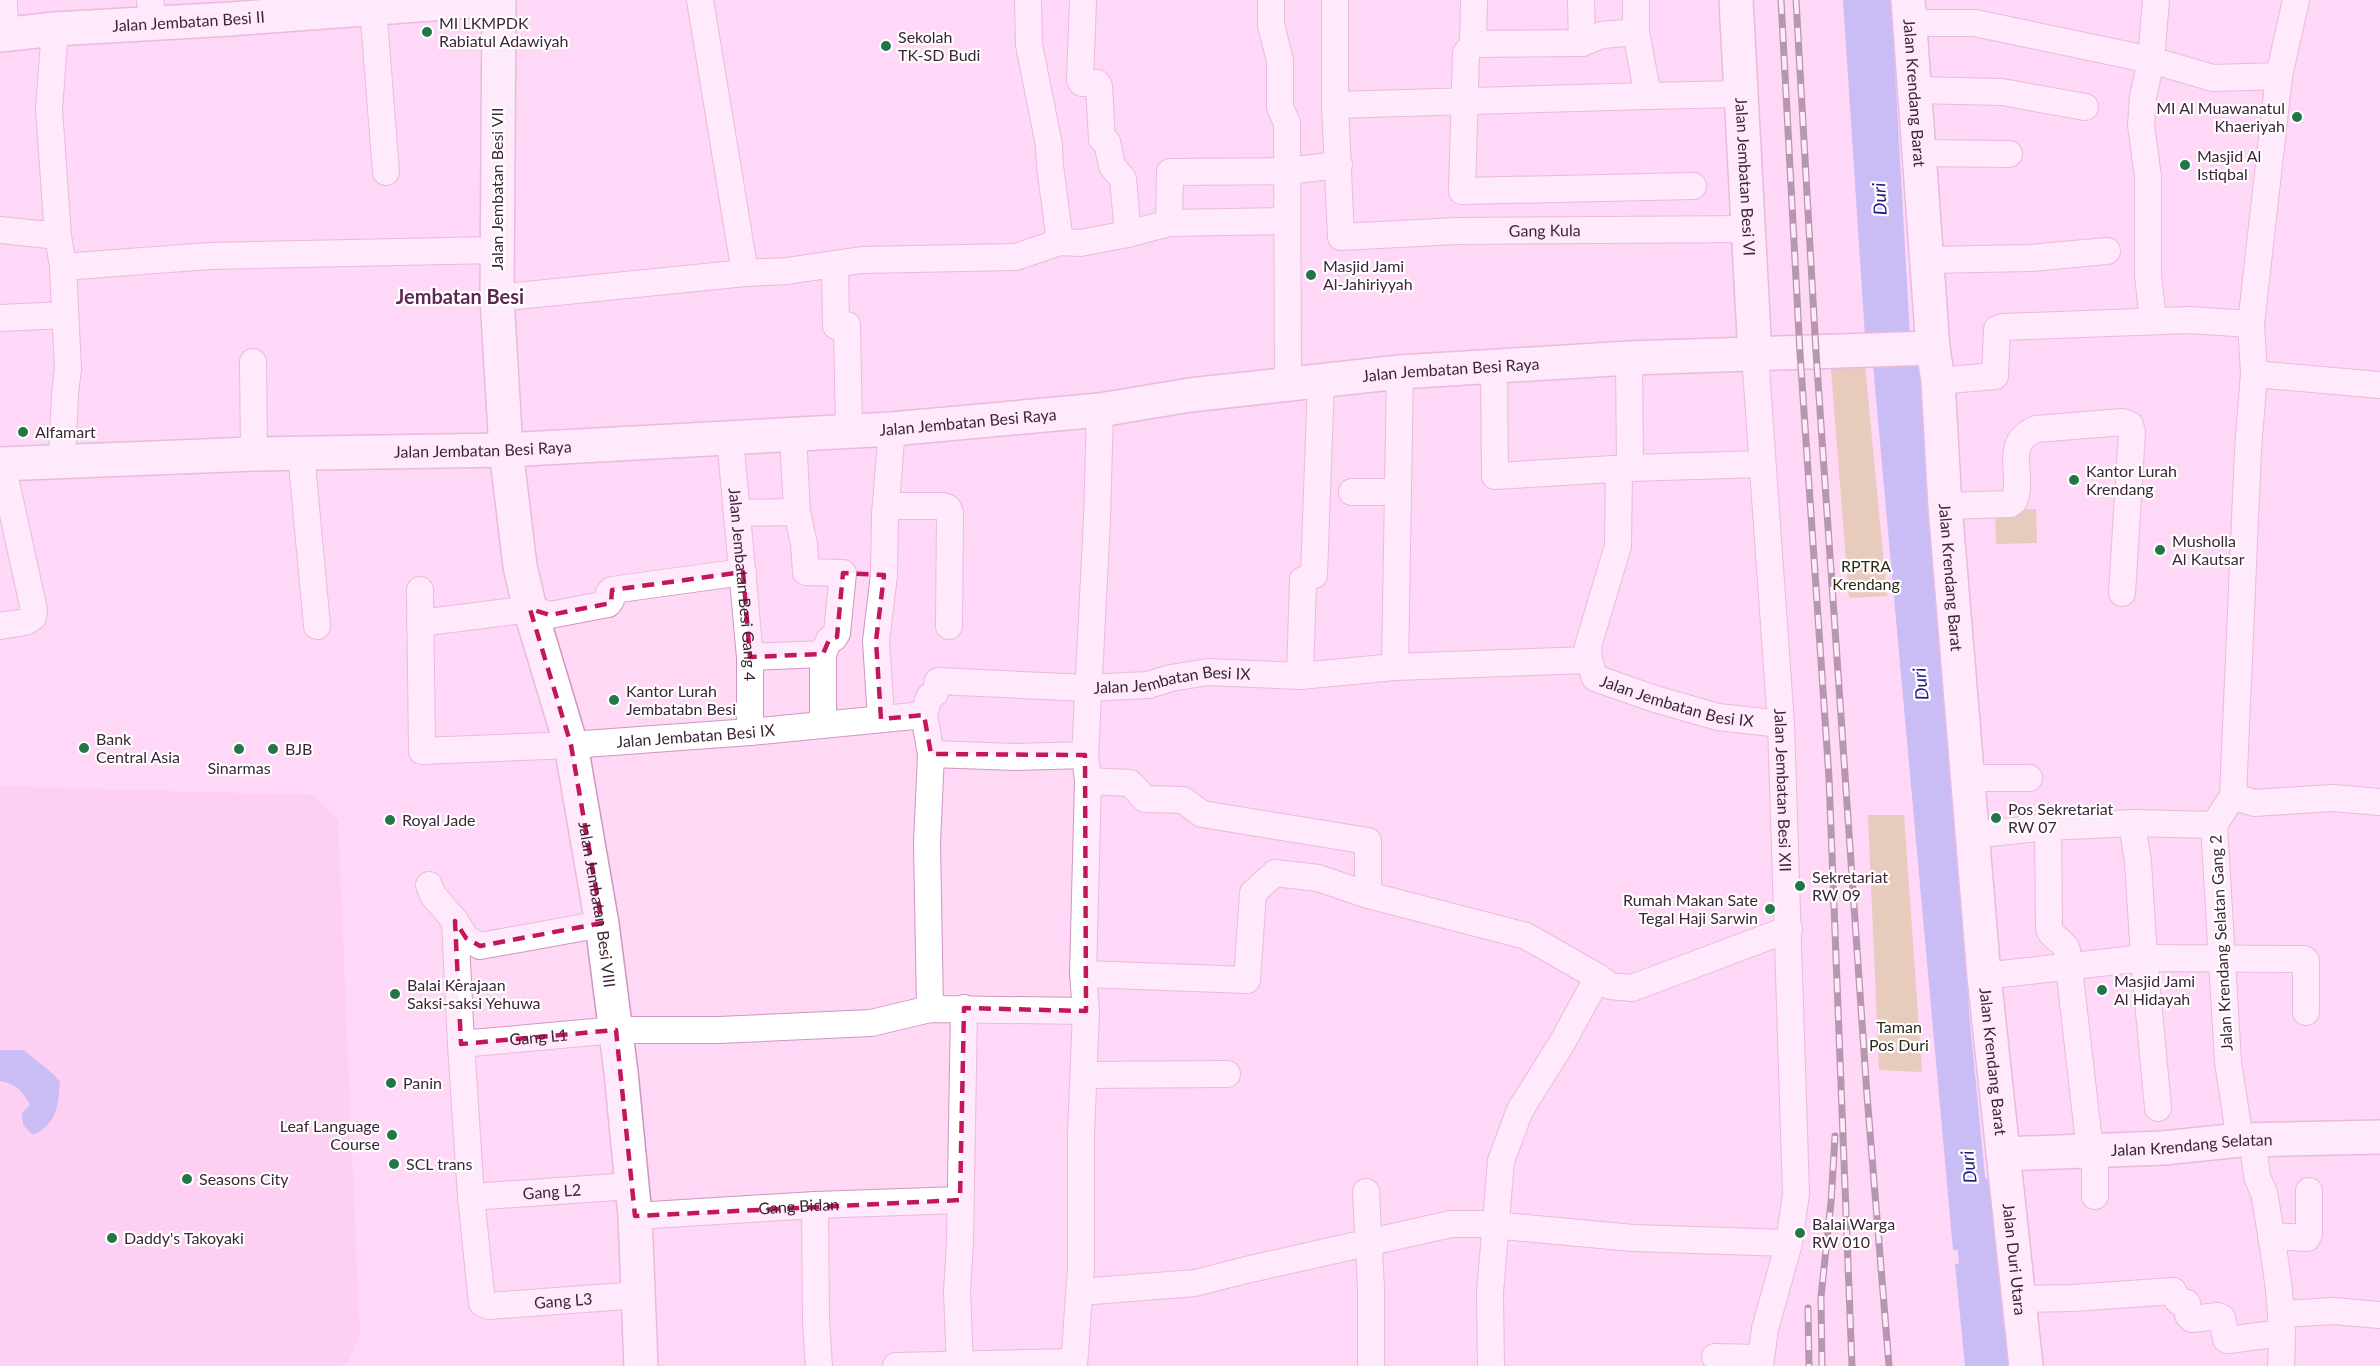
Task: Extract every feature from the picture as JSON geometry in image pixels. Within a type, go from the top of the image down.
[{"type":"street","points":[[2,35],[4,0]]},
{"type":"street","name":"Jalan Jembatan Besi II","points":[[2,35],[55,29],[152,11],[373,7],[485,0]]},
{"type":"street","name":"Jalan Jembatan Besi VII","points":[[499,0],[496,250],[506,450]]},
{"type":"street","points":[[700,0],[745,273]]},
{"type":"street","points":[[1028,0],[1029,45],[1049,145],[1059,242]]},
{"type":"street","points":[[1083,0],[1080,80],[1082,83],[1098,85],[1102,139],[1107,142],[1112,166],[1123,179],[1128,234]]},
{"type":"street","points":[[1271,0],[1271,25],[1280,61],[1280,107],[1287,123],[1288,383]]},
{"type":"street","points":[[1169,223],[1170,172],[1287,171],[1339,165],[1335,105],[1335,0]]},
{"type":"street","points":[[1457,231],[1462,191],[1466,54],[1473,44],[1474,0]]},
{"type":"street","points":[[1581,0],[1582,43]]},
{"type":"street","points":[[1636,0],[1636,32],[1648,96]]},
{"type":"street","name":"Jalan Jembatan Besi VI","points":[[1736,0],[1755,354]]},
{"type":"street","points":[[2153,320],[2148,275],[2148,177],[2141,125],[2143,97],[2151,60],[2156,0]]},
{"type":"street","points":[[2296,0],[2279,76],[2251,324],[2254,374],[2247,473],[2233,796],[2253,803],[2333,798],[2380,802]]},
{"type":"street","points":[[373,7],[386,172]]},
{"type":"street","points":[[1909,11],[1975,22],[2151,60],[2213,78],[2279,76]]},
{"type":"street","name":"Jalan Krendang Barat","points":[[1909,11],[1927,260],[1926,349],[1938,381],[1945,506],[1984,976],[2002,1154]]},
{"type":"street","points":[[55,29],[49,109],[58,236],[63,267],[68,369],[62,461]]},
{"type":"street","points":[[1473,44],[1582,43],[1602,35],[1636,32]]},
{"type":"street","points":[[1915,90],[2002,92],[2085,107]]},
{"type":"street","points":[[1335,105],[1740,94]]},
{"type":"street","points":[[1919,153],[2009,154]]},
{"type":"street","name":"Gang Kula","points":[[1339,165],[1341,237],[1457,231],[1749,229]]},
{"type":"street","points":[[1462,191],[1693,186]]},
{"type":"street","points":[[497,298],[745,273],[787,272],[861,260],[1016,257],[1059,242],[1080,243],[1169,223],[1286,221]]},
{"type":"street","points":[[0,230],[58,236]]},
{"type":"street","points":[[63,267],[209,256],[496,250]]},
{"type":"street","points":[[1927,260],[2031,258],[2107,251]]},
{"type":"street","points":[[835,264],[836,326],[847,326],[849,431]]},
{"type":"street","points":[[0,318],[65,315]]},
{"type":"street","points":[[1938,381],[1995,376],[1997,329],[2003,327],[2153,320],[2251,324]]},
{"type":"street","name":"Jalan Jembatan Besi Raya","points":[[1,464],[254,454],[506,450],[892,429],[1100,410],[1190,395],[1400,372],[1629,358],[1926,349]]},
{"type":"street","name":"Jalan Jembatan Besi XII","points":[[1755,354],[1781,724],[1796,1194],[1788,1243],[1765,1329],[1760,1362]]},
{"type":"street","points":[[1589,660],[1588,646],[1618,546],[1625,469],[1629,358]]},
{"type":"street","points":[[253,362],[254,454]]},
{"type":"street","points":[[1494,368],[1495,476],[1762,464]]},
{"type":"street","points":[[1395,668],[1400,372]]},
{"type":"street","points":[[2254,374],[2380,386]]},
{"type":"street","points":[[1300,676],[1303,580],[1314,575],[1321,381]]},
{"type":"street","points":[[896,1366],[1074,1364],[1080,1292],[1086,1011],[1083,974],[1088,781],[1085,755],[1100,410]]},
{"type":"street","points":[[1945,506],[2010,504],[2014,501],[2018,442],[2024,434],[2036,429],[2123,422],[2130,424],[2132,432],[2122,593]]},
{"type":"street","points":[[880,719],[876,641],[884,575],[892,429]]},
{"type":"street","points":[[793,434],[797,513],[804,544],[806,572],[884,575]]},
{"type":"street","name":"Jalan Jembatan Besi Gang 4","points":[[730,438],[750,657],[750,732]]},
{"type":"street","name":"Jalan Jembatan Besi VIII","points":[[506,450],[520,566],[530,609],[571,745],[602,924],[616,1030],[633,1201],[641,1366]]},
{"type":"street","points":[[301,453],[317,627]]},
{"type":"street","points":[[0,626],[26,622],[33,617],[34,610],[1,464]]},
{"type":"street","points":[[1352,492],[1398,492]]},
{"type":"street","points":[[886,506],[943,506],[948,508],[950,513],[949,626]]},
{"type":"street","points":[[737,513],[797,513]]},
{"type":"street","points":[[420,590],[420,623],[530,609],[550,615],[608,604],[609,593],[612,590],[743,572]]},
{"type":"street","points":[[824,723],[823,654],[829,640],[837,633],[843,573]]},
{"type":"street","name":"Jalan Jembatan Besi IX","points":[[420,623],[422,751],[571,745],[750,732],[924,715],[929,697],[935,693],[938,681],[1087,688],[1148,685],[1171,678],[1208,672],[1300,676],[1395,668],[1589,660],[1595,678],[1655,699],[1718,717],[1781,724]]},
{"type":"street","points":[[750,657],[823,654]]},
{"type":"street","points":[[924,715],[931,754],[927,843],[930,1009]]},
{"type":"street","points":[[931,754],[1016,757],[1085,755]]},
{"type":"street","points":[[1968,778],[2029,778]]},
{"type":"street","points":[[1088,781],[1130,783],[1145,799],[1183,800],[1202,814],[1368,842],[1368,896]]},
{"type":"street","name":"Jalan Krendang Selatan Gang 2","points":[[2233,796],[2214,825],[2228,1062],[2247,1140],[2265,1195],[2282,1323],[2281,1366]]},
{"type":"street","points":[[1973,835],[2048,827],[2132,823],[2214,825]]},
{"type":"street","points":[[2132,823],[2138,862],[2158,1108]]},
{"type":"street","points":[[2048,827],[2049,929],[2053,938],[2066,946],[2070,968],[2092,1151],[2095,1196]]},
{"type":"street","points":[[1083,974],[1247,980],[1253,893],[1275,873],[1318,878],[1368,896],[1526,936],[1610,986],[1632,988],[1789,929]]},
{"type":"street","points":[[429,885],[433,895],[466,938],[480,946],[602,924]]},
{"type":"street","points":[[455,921],[471,1197]]},
{"type":"street","points":[[1984,976],[2144,958],[2306,960],[2306,1012]]},
{"type":"street","points":[[1491,1366],[1490,1293],[1501,1161],[1520,1110],[1562,1043],[1598,977]]},
{"type":"street","points":[[947,1365],[957,1292],[960,1242],[964,1008]]},
{"type":"street","name":"Gang L1","points":[[461,1044],[616,1030],[719,1030],[871,1023],[930,1009],[1086,1011]]},
{"type":"street","points":[[1084,1075],[1227,1074]]},
{"type":"street","name":"Jalan Krendang Selatan","points":[[2002,1154],[2163,1148],[2247,1140],[2380,1137]]},
{"type":"street","name":"Jalan Duri Utara","points":[[2002,1154],[2026,1366]]},
{"type":"street","points":[[2271,1236],[2304,1239],[2308,1236],[2309,1191]]},
{"type":"street","points":[[1366,1192],[1371,1366]]},
{"type":"street","name":"Gang L2","points":[[471,1197],[633,1201]]},
{"type":"street","name":"Gang L3","points":[[471,1197],[482,1304],[489,1306],[639,1294]]},
{"type":"street","name":"Gang Bidan","points":[[633,1201],[815,1205],[960,1200]]},
{"type":"street","points":[[815,1205],[816,1321],[819,1366]]},
{"type":"street","points":[[1080,1292],[1195,1283],[1451,1224],[1633,1238],[1788,1243]]},
{"type":"street","points":[[2019,1299],[2073,1298],[2173,1291],[2178,1301],[2187,1304],[2187,1315],[2192,1319],[2222,1318],[2228,1340],[2282,1323],[2332,1311],[2380,1316]]},
{"type":"street","points":[[1715,1357],[1760,1362]]},
{"type":"highlighted area","points":[[743,572],[750,657],[823,654],[829,640],[837,637],[843,573],[884,575],[876,641],[881,719],[924,715],[931,754],[1085,755],[1086,1011],[964,1008],[960,1200],[635,1216],[616,1030],[461,1044],[455,921],[466,938],[480,946],[602,923],[571,745],[530,609],[550,615],[611,603],[612,590]]},
{"type":"shaded area","points":[[0,786],[312,795],[338,820],[360,1336],[348,1362],[339,1366],[0,1366]]},
{"type":"green space","name":"RPTRA Krendang","points":[[1864,355],[1887,596],[1849,598],[1830,357]]},
{"type":"green space","points":[[2036,509],[2037,543],[1996,544],[1995,510]]},
{"type":"green space","name":"Taman Pos Duri","points":[[1868,815],[1904,815],[1922,1072],[1879,1070]]},
{"type":"water","points":[[1843,0],[1891,0],[1910,337],[1865,337]]},
{"type":"water","points":[[1919,352],[1960,838],[1969,1012],[1992,1248],[1953,1250],[1872,354]]},
{"type":"water","points":[[0,1050],[24,1050],[60,1082],[57,1106],[52,1120],[41,1131],[33,1135],[23,1125],[22,1113],[30,1105],[27,1100],[14,1086],[0,1081]]},
{"type":"water","points":[[1995,1261],[2008,1366],[1965,1366],[1955,1264]]},
{"type":"waterway","name":"Duri","points":[[1973,1193],[1988,1366]]},
{"type":"railway","points":[[1781,0],[1800,353],[1829,778],[1852,1366]]},
{"type":"railway","points":[[1796,0],[1816,352],[1867,1095],[1889,1366]]},
{"type":"railway","points":[[1822,1366],[1821,1297],[1835,1136]]},
{"type":"railway","points":[[1808,1308],[1809,1366]]},
{"type":"place","name":"MI LKMPDK Rabiatul Adawiyah","points":[[427,32]]},
{"type":"place","name":"Sekolah TK-SD Budi","points":[[886,46]]},
{"type":"place","name":"MI Al Muawanatul Khaeriyah","points":[[2297,117]]},
{"type":"place","name":"Masjid Al Istiqbal","points":[[2185,165]]},
{"type":"place","name":"Masjid Jami Al-Jahiriyyah","points":[[1311,275]]},
{"type":"place","name":"Alfamart","points":[[23,432]]},
{"type":"place","name":"Kantor Lurah Krendang","points":[[2074,480]]},
{"type":"place","name":"Musholla Al Kautsar","points":[[2160,550]]},
{"type":"place","name":"Kantor Lurah Jembatabn Besi","points":[[614,700]]},
{"type":"place","name":"Bank Central Asia","points":[[84,748]]},
{"type":"place","name":"Sinarmas","points":[[239,749]]},
{"type":"place","name":"BJB","points":[[273,749]]},
{"type":"place","name":"Pos Sekretariat RW 07","points":[[1996,818]]},
{"type":"place","name":"Royal Jade","points":[[390,820]]},
{"type":"place","name":"Sekretariat RW 09","points":[[1800,886]]},
{"type":"place","name":"Rumah Makan Sate Tegal Haji Sarwin","points":[[1770,909]]},
{"type":"place","name":"Masjid Jami Al Hidayah","points":[[2102,990]]},
{"type":"place","name":"Balai Kerajaan Saksi-saksi Yehuwa","points":[[395,994]]},
{"type":"place","name":"Panin","points":[[391,1083]]},
{"type":"place","name":"Leaf Language Course","points":[[392,1135]]},
{"type":"place","name":"SCL trans","points":[[394,1164]]},
{"type":"place","name":"Seasons City","points":[[187,1179]]},
{"type":"place","name":"Balai Warga RW 010","points":[[1800,1233]]},
{"type":"place","name":"Daddy's Takoyaki","points":[[112,1238]]},
{"type":"district","name":"Jembatan Besi","points":[[460,297]]}]
